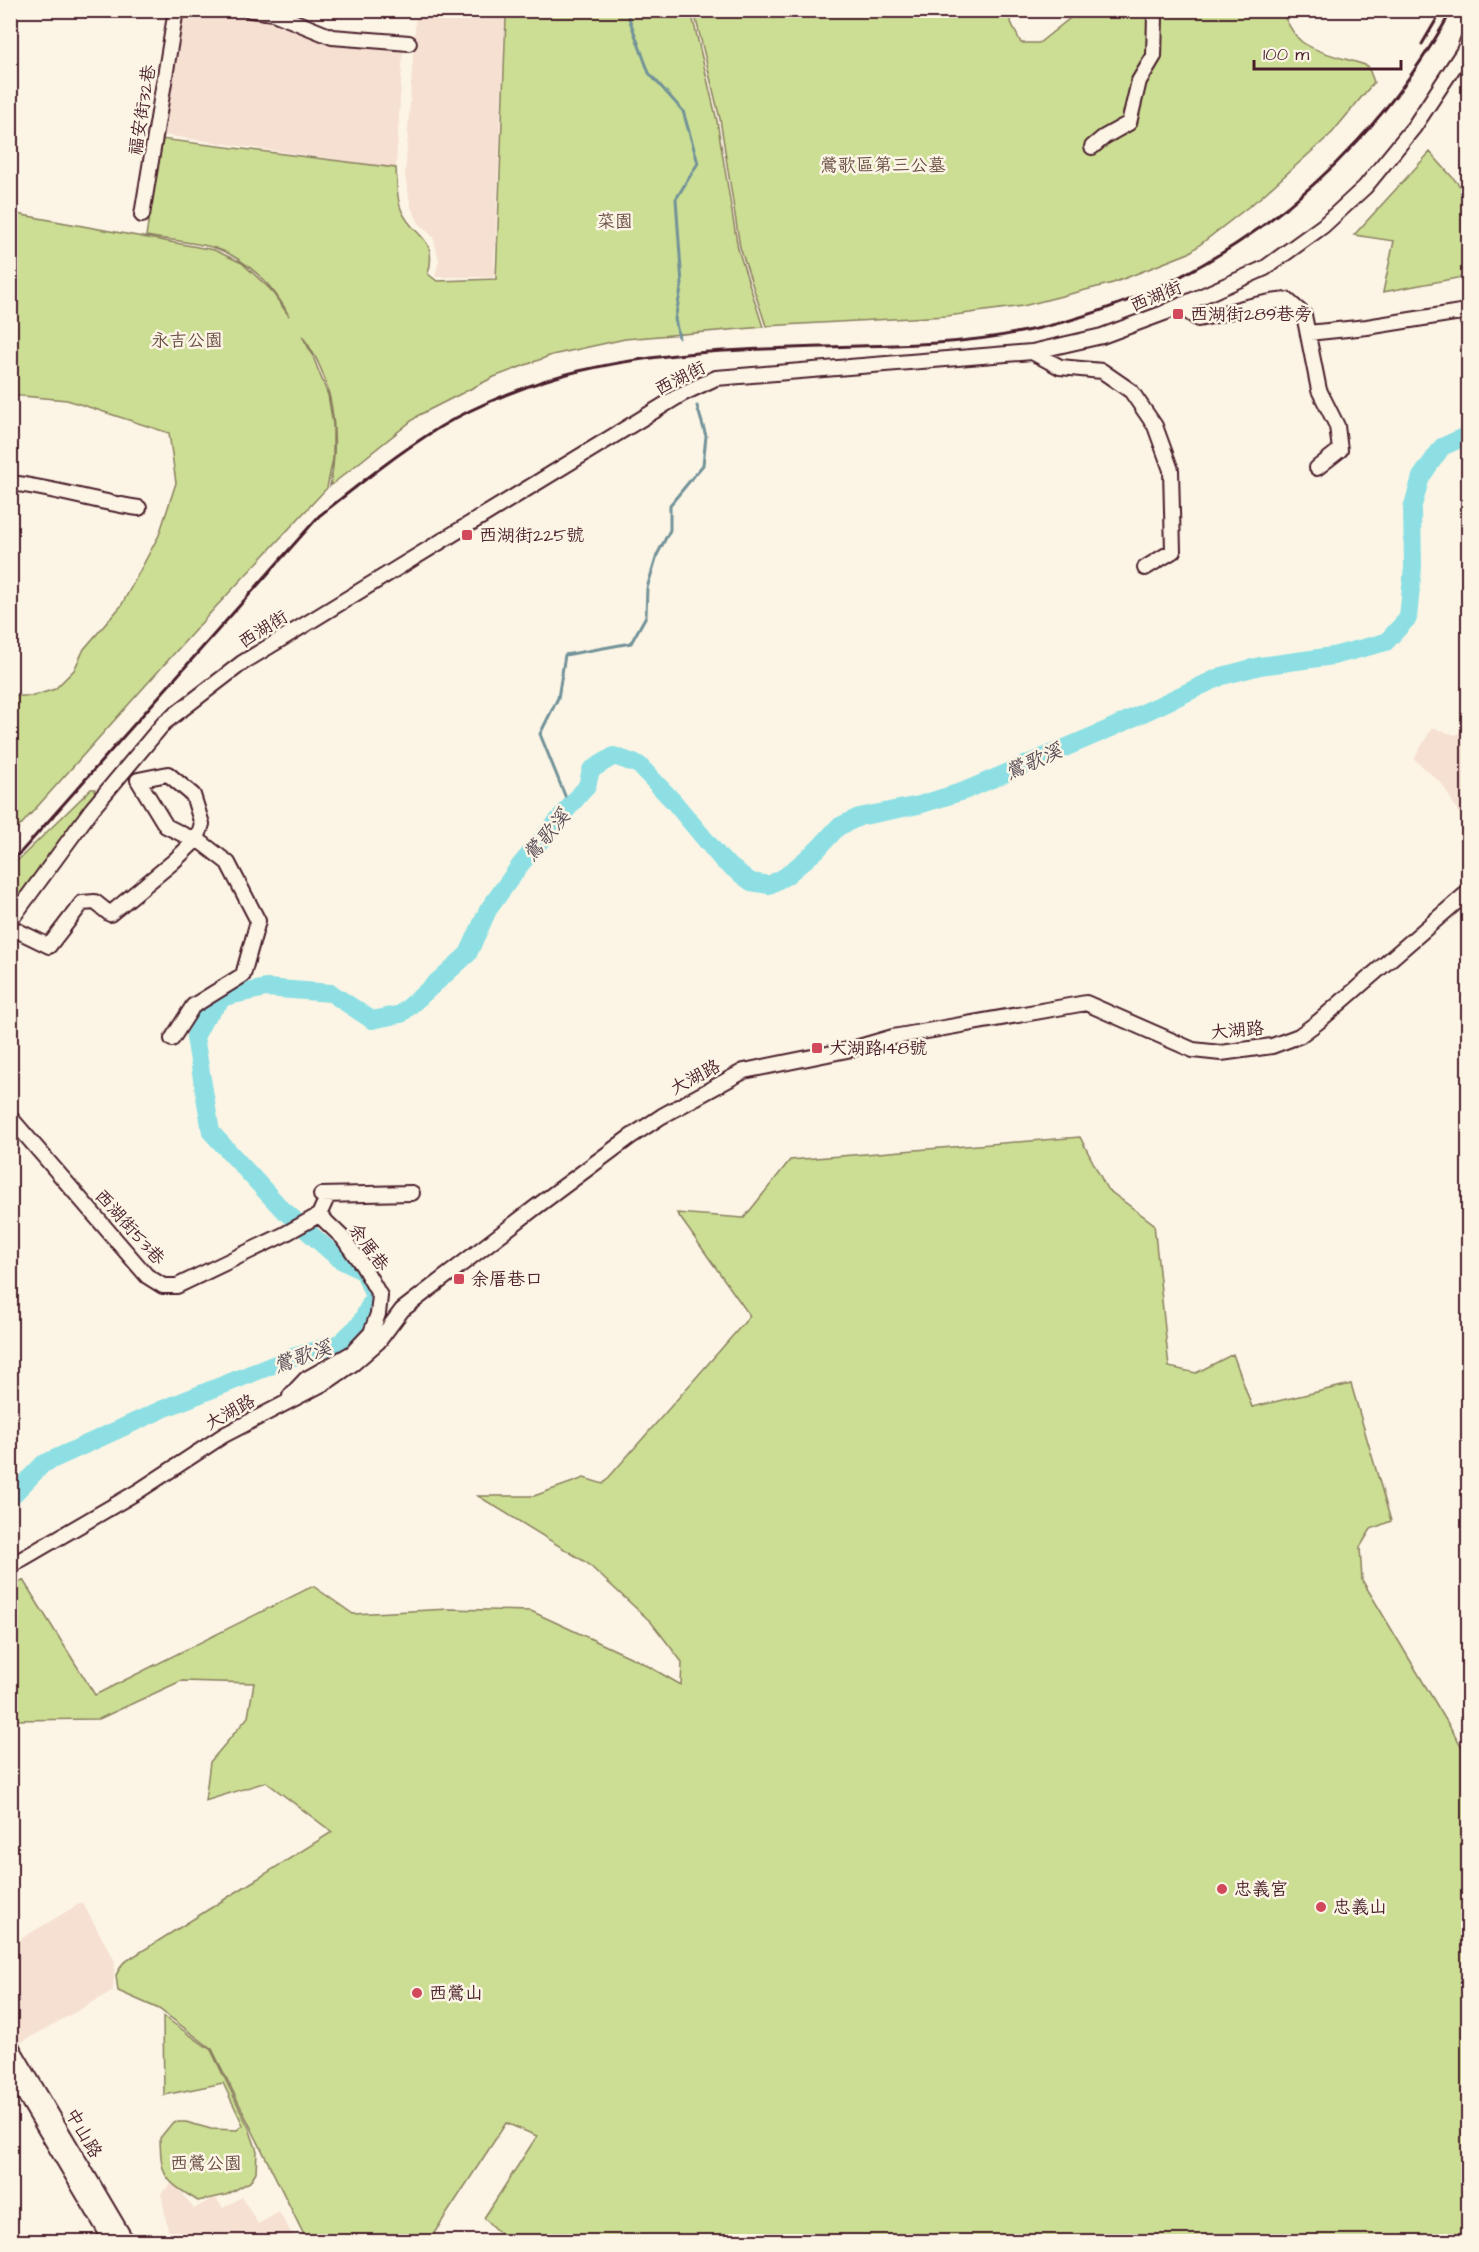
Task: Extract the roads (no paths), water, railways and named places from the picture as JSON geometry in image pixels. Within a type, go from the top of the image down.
[{"type":"street","name":"福安街32巷","points":[[142,215],[176,10]]},
{"type":"street","points":[[250,10],[273,13],[332,37],[409,43]]},
{"type":"street","points":[[1092,147],[1104,137],[1129,123],[1139,81],[1154,56],[1157,10]]},
{"type":"street","name":"西湖街","points":[[10,921],[92,809],[164,723],[242,663],[681,394],[716,378],[1032,352],[1101,336],[1180,306],[1264,268],[1323,226],[1365,187],[1414,127],[1464,51],[1468,40]]},
{"type":"street","points":[[1180,306],[1198,319],[1228,313],[1265,301],[1287,300],[1304,315],[1318,390],[1337,426],[1340,450],[1317,468]]},
{"type":"street","points":[[1308,333],[1367,327],[1467,311],[1468,322]]},
{"type":"street","points":[[1032,352],[1060,367],[1102,371],[1131,391],[1155,426],[1171,470],[1173,552],[1145,568]]},
{"type":"street","points":[[10,483],[139,508]]},
{"type":"street","points":[[10,927],[49,946],[82,903],[94,902],[110,914],[197,839],[202,824],[193,795],[168,774],[138,780],[166,826],[197,839],[228,863],[258,921],[243,975],[193,1006],[172,1039]]},
{"type":"street","name":"大湖路","points":[[10,1566],[137,1492],[224,1434],[328,1381],[378,1342],[402,1310],[600,1159],[662,1116],[744,1071],[852,1049],[893,1037],[1086,1003],[1193,1050],[1221,1053],[1272,1046],[1299,1036],[1318,1022],[1468,892]]},
{"type":"street","name":"西湖街53巷","points":[[10,1117],[147,1276],[163,1286],[177,1287],[319,1215]]},
{"type":"street","name":"余厝巷","points":[[282,1404],[306,1379],[352,1353],[371,1333],[378,1314],[381,1296],[343,1238],[319,1215],[324,1195],[412,1193]]},
{"type":"street","name":"中山路","points":[[10,2044],[127,2241]]},
{"type":"street","name":"中山路","points":[[10,2070],[112,2241]]},
{"type":"waterway","points":[[626,10],[649,73],[683,111],[698,163],[676,199],[682,284],[675,319],[679,338]]},
{"type":"waterway","points":[[570,808],[540,734],[558,698],[565,655],[631,643],[646,616],[647,588],[657,555],[670,530],[670,505],[703,465],[706,436],[697,406]]},
{"type":"waterway","name":"鶯歌溪","points":[[10,1498],[43,1464],[163,1409],[293,1357],[340,1343],[360,1324],[374,1297],[364,1272],[339,1259],[280,1207],[211,1132],[195,1037],[205,1018],[224,997],[266,988],[331,993],[372,1020],[401,1014],[468,954],[488,910],[521,864],[587,786],[591,770],[614,756],[639,765],[674,802],[723,861],[751,882],[769,885],[786,876],[818,849],[838,827],[859,817],[919,805],[964,791],[1109,729],[1222,676],[1260,666],[1333,656],[1386,642],[1408,618],[1413,567],[1412,509],[1421,477],[1442,447],[1468,435]]},
{"type":"railway","points":[[1422,44],[1442,10]]},
{"type":"railway","points":[[10,860],[21,852],[319,516],[394,458],[440,427],[489,402],[526,387],[562,375],[623,362],[757,349],[937,343],[1018,333],[1096,312],[1169,282],[1237,243],[1300,196],[1357,141],[1408,79],[1452,10]]},
{"type":"place","name":"西湖街289巷旁","points":[[1178,314]]},
{"type":"place","name":"西湖街225號","points":[[467,535]]},
{"type":"place","name":"大湖路148號","points":[[817,1048]]},
{"type":"place","name":"余厝巷口","points":[[459,1279]]},
{"type":"place","name":"忠義宮","points":[[1222,1889]]},
{"type":"place","name":"忠義山","points":[[1321,1907]]},
{"type":"place","name":"西鶯山","points":[[417,1993]]},
{"type":"park label","name":"鶯歌區第三公墓","points":[[883,165]]},
{"type":"park label","name":"菜園","points":[[615,221]]},
{"type":"park label","name":"永吉公園","points":[[187,340]]},
{"type":"park label","name":"西鶯公園","points":[[206,2163]]}]
